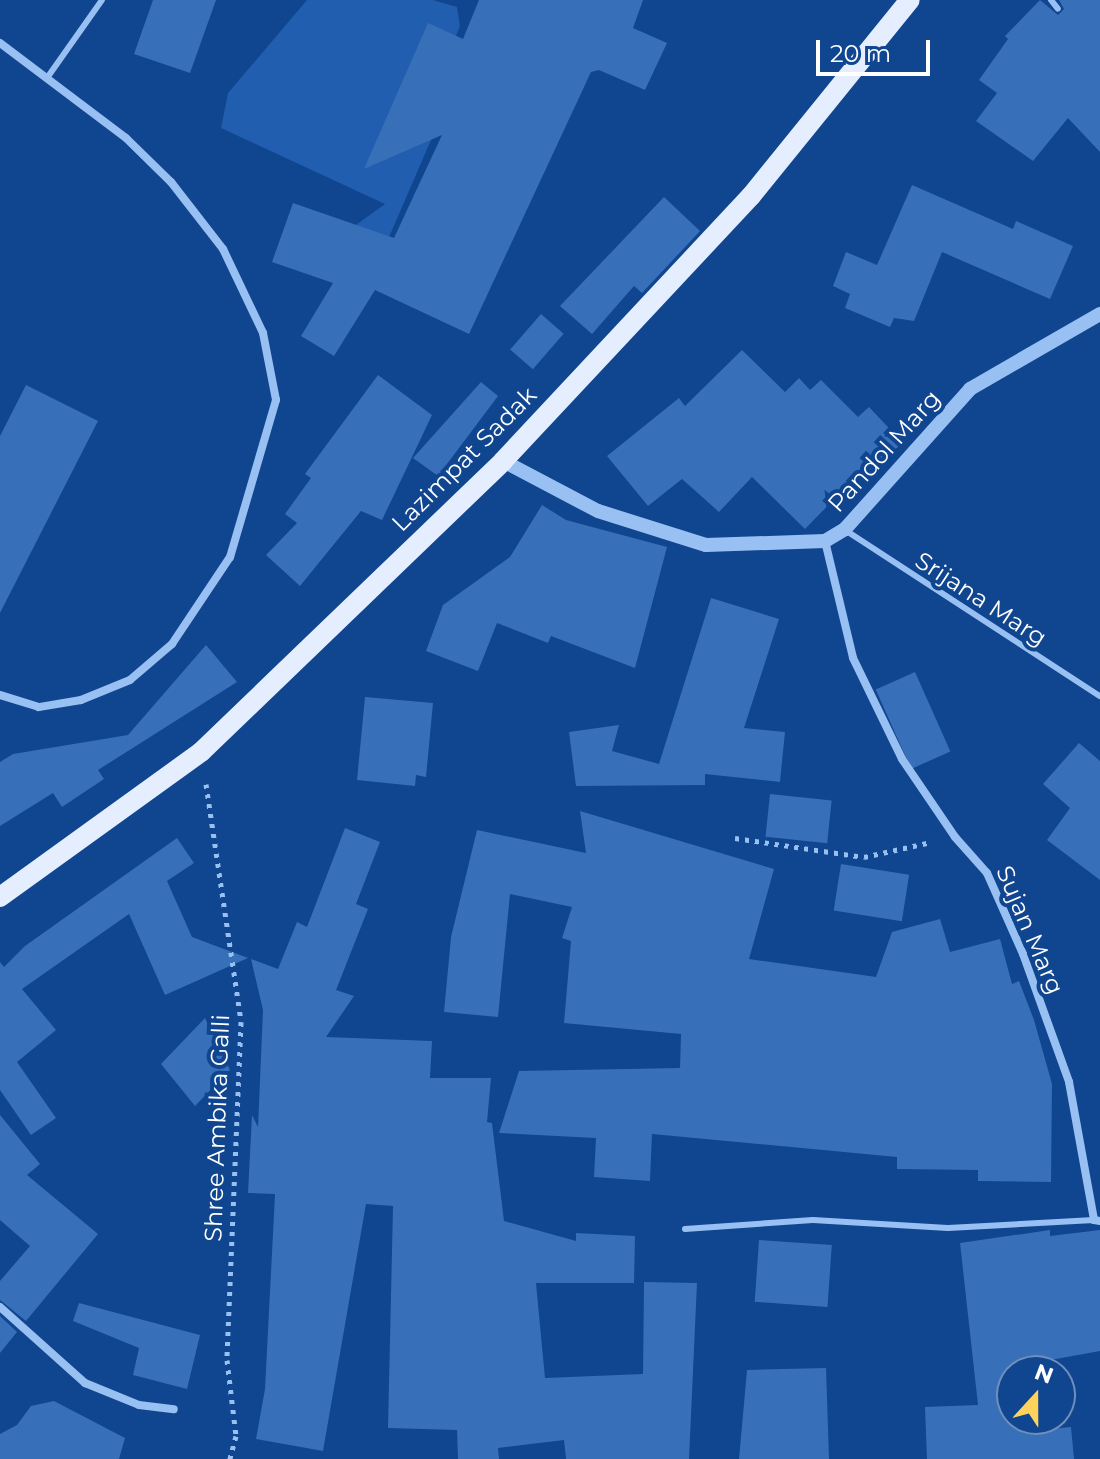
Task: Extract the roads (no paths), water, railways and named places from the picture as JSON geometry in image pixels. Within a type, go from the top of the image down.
[{"type":"main road","name":"Lazimpat Sadak","points":[[0,897],[201,752],[503,461],[751,196],[903,2]]},
{"type":"street","points":[[0,43],[126,138],[171,182],[223,249],[263,333],[276,400],[230,557],[172,644],[130,680],[81,700],[39,707],[0,695]]},
{"type":"street","name":"Pandol Marg","points":[[503,461],[598,511],[706,545],[825,541],[845,529],[970,389],[1100,314]]},
{"type":"street","name":"Sujan Marg","points":[[825,541],[853,658],[902,759],[955,837],[987,873],[1028,969],[1069,1082],[1097,1220]]},
{"type":"street","points":[[0,1307],[85,1383],[139,1405],[174,1409]]},
{"type":"lane","points":[[47,78],[102,0]]},
{"type":"lane","points":[[1051,0],[1058,9]]},
{"type":"lane","name":"Srijana Marg","points":[[845,529],[1100,696]]},
{"type":"lane","points":[[685,1229],[813,1220],[948,1228],[1097,1220]]}]
